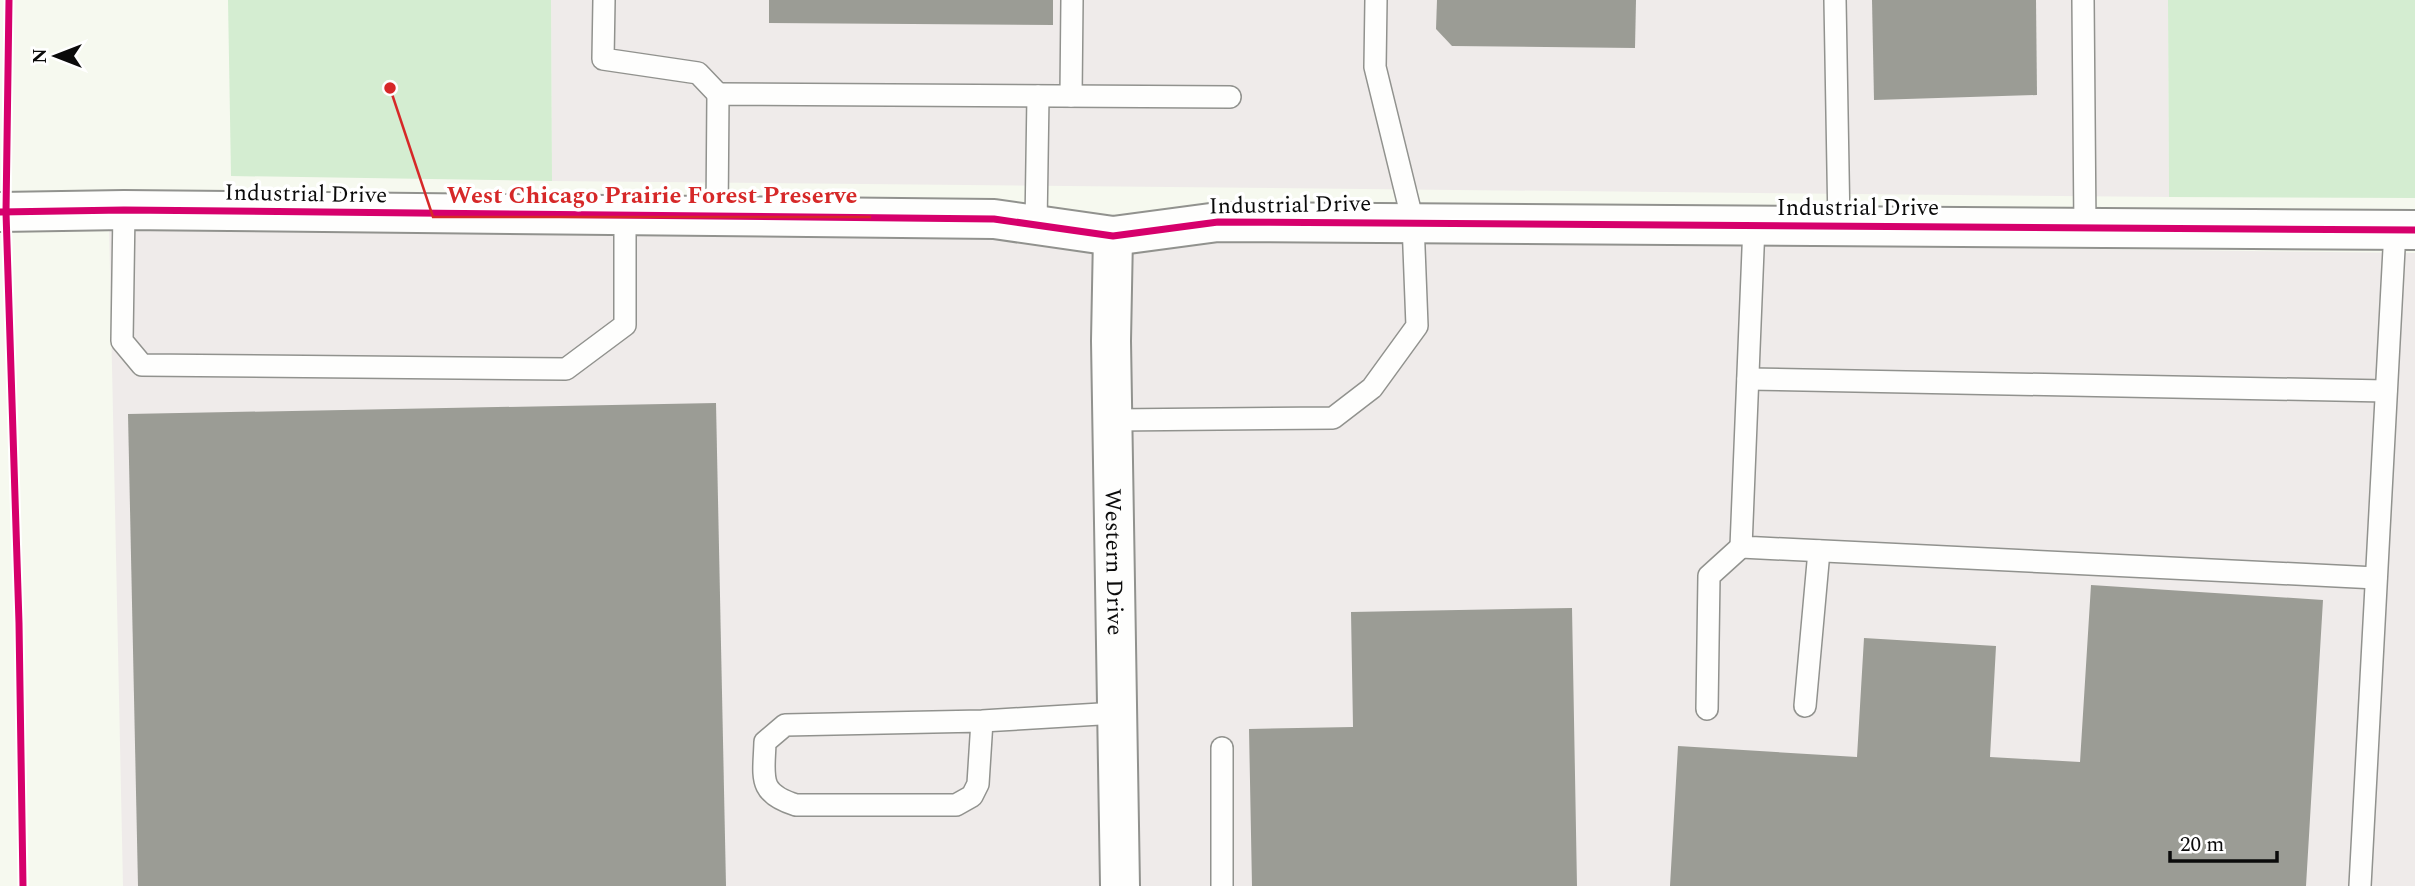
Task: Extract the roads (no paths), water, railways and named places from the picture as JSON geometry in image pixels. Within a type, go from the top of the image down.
[{"type":"street","name":"Industrial Drive","points":[[0,212],[124,210],[994,219],[1113,236],[1218,222],[2405,230]]},
{"type":"street","name":"Western Drive","points":[[1113,236],[1120,886]]},
{"type":"lane","points":[[604,0],[603,59],[698,73],[718,94],[717,217]]},
{"type":"lane","points":[[1071,96],[1072,0]]},
{"type":"lane","points":[[1113,420],[1333,418],[1372,388],[1418,326],[1413,222],[1375,67],[1376,0]]},
{"type":"lane","points":[[1835,0],[1839,226]]},
{"type":"lane","points":[[2082,0],[2085,228]]},
{"type":"lane","points":[[718,94],[1230,97]]},
{"type":"lane","points":[[1036,225],[1038,96]]},
{"type":"lane","points":[[124,210],[122,341],[142,365],[566,369],[625,325],[625,215]]},
{"type":"lane","points":[[1741,547],[1754,225]]},
{"type":"lane","points":[[2360,886],[2386,391],[2405,230]]},
{"type":"lane","points":[[1748,379],[2386,391]]},
{"type":"lane","points":[[1707,709],[1709,576],[1741,547],[2376,578]]},
{"type":"lane","points":[[1805,706],[1819,551]]},
{"type":"lane","points":[[982,721],[978,784],[972,796],[956,805],[796,805],[777,799],[764,782],[765,743],[785,725],[982,721],[1117,713]]},
{"type":"lane","points":[[1222,748],[1222,886]]},
{"type":"place","name":"West Chicago Prairie Forest Preserve","points":[[390,88]]}]
